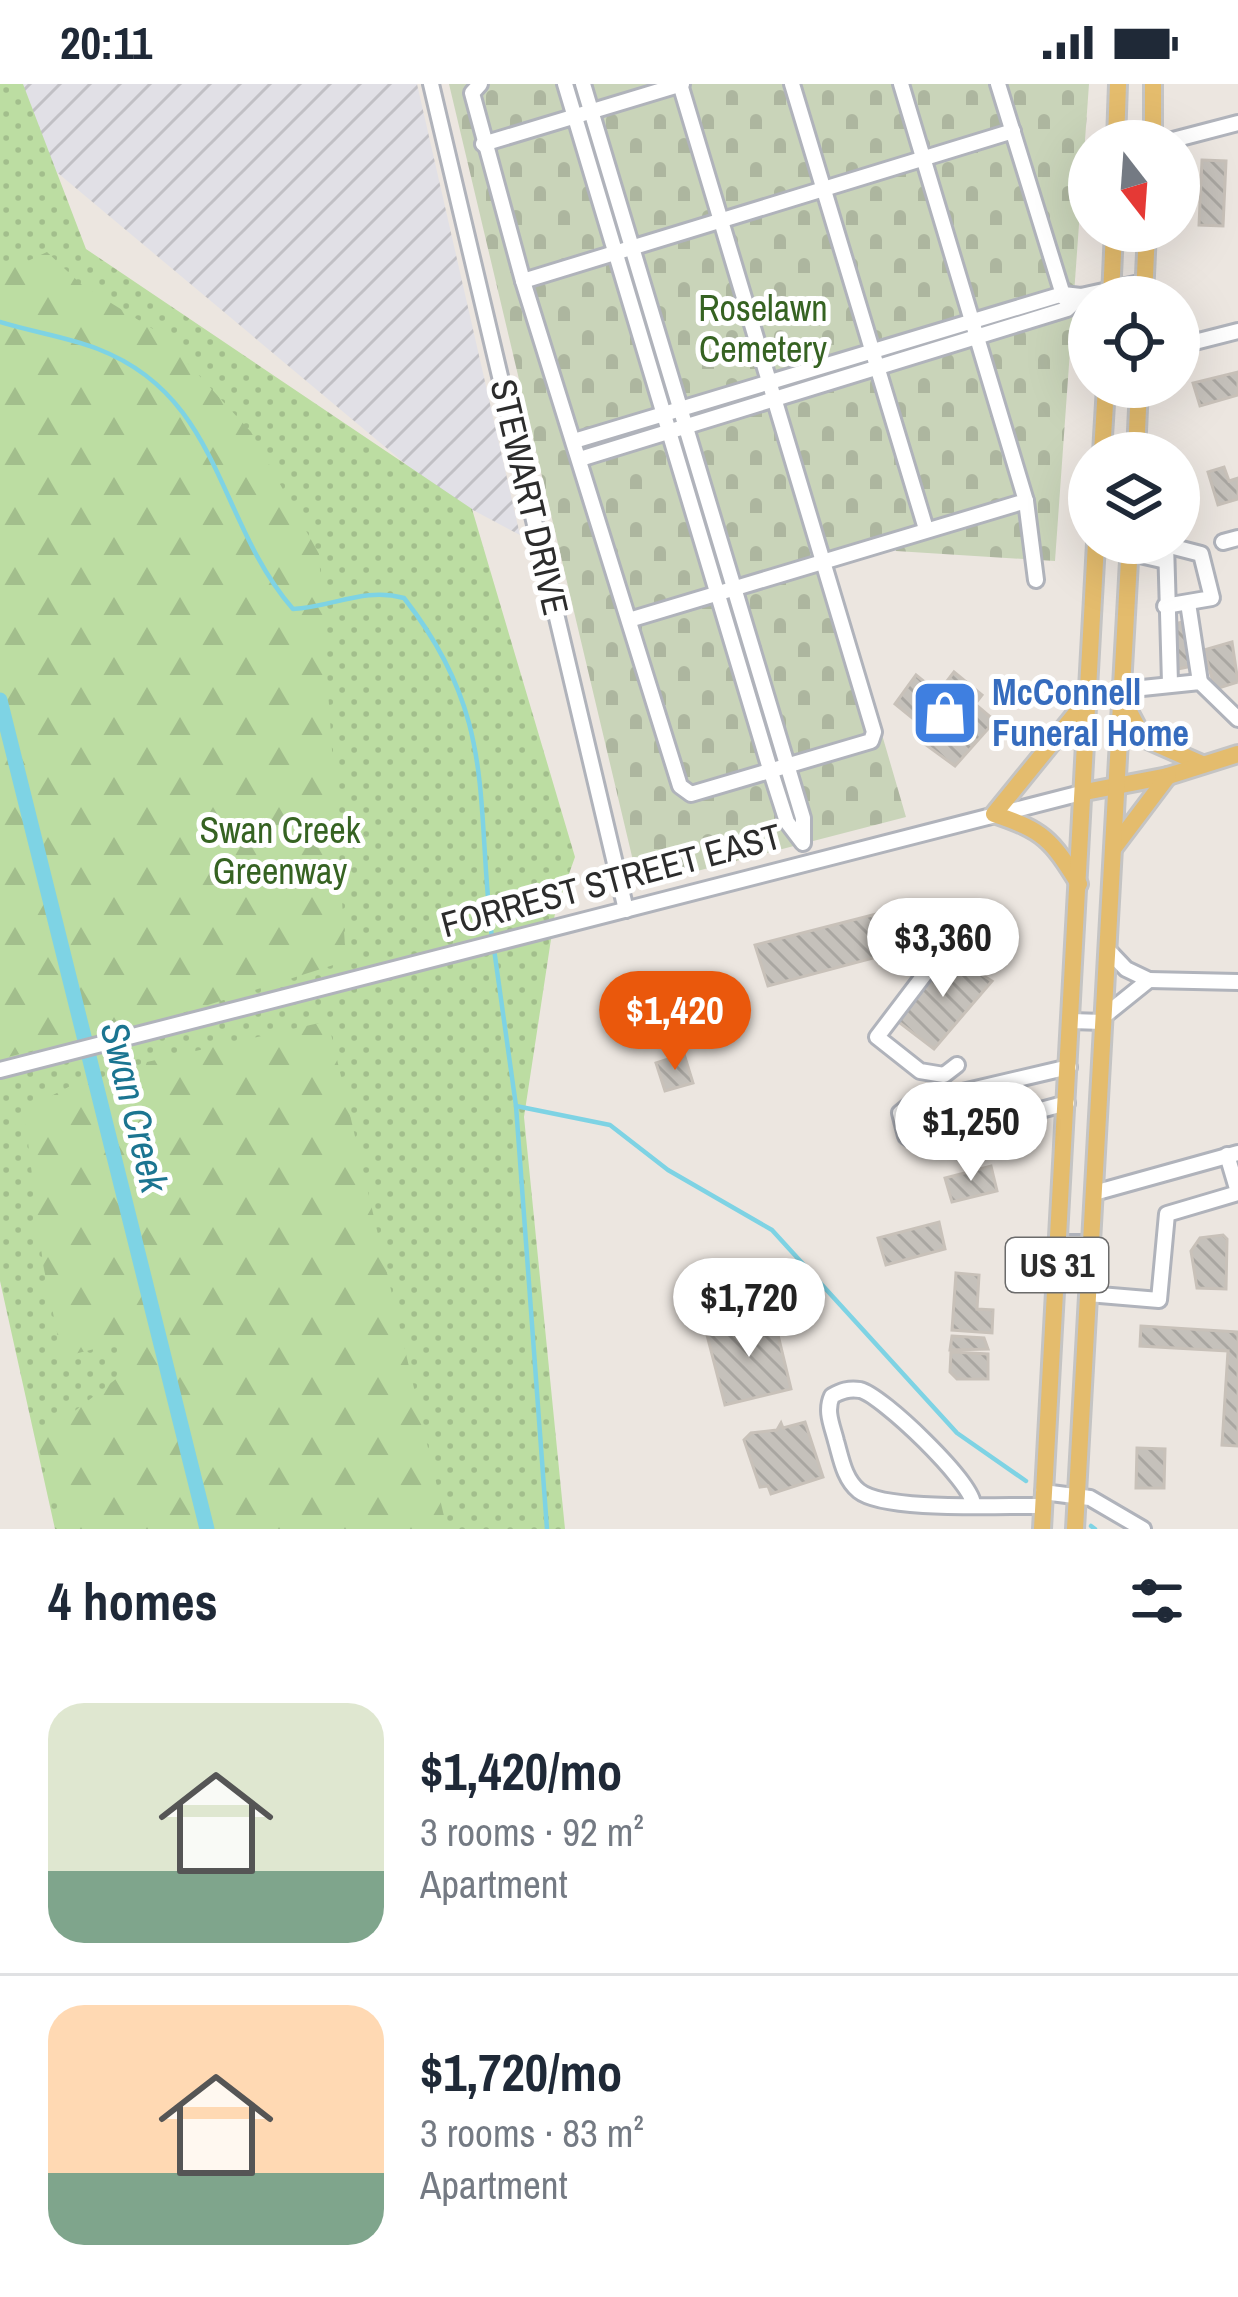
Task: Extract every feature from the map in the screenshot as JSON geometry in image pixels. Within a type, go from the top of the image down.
[{"type":"main road","points":[[1117,120],[1118,84]]},
{"type":"main road","points":[[1153,84],[1153,120]]},
{"type":"main road","name":"US 31","points":[[1042,1529],[1095,564]]},
{"type":"main road","name":"US 31","points":[[1076,1529],[1129,564]]},
{"type":"main road","points":[[1123,693],[1143,738],[1158,749],[1203,764]]},
{"type":"main road","points":[[1079,884],[1051,840],[1038,829],[994,814],[1090,695]]},
{"type":"main road","name":"FORREST STREET EAST","points":[[1085,792],[1168,776],[1238,754]]},
{"type":"main road","points":[[1112,850],[1168,776]]},
{"type":"street","name":"STEWART DRIVE","points":[[431,84],[626,910]]},
{"type":"street","points":[[480,84],[472,93],[483,144],[680,786],[691,794],[871,741],[874,732],[681,84],[483,144]]},
{"type":"street","points":[[565,84],[583,114],[633,248],[803,818],[808,863]]},
{"type":"street","points":[[583,84],[583,114],[616,253],[770,769],[788,821],[803,843]]},
{"type":"street","points":[[792,84],[926,529]]},
{"type":"street","points":[[901,84],[976,321],[1026,501],[1036,580]]},
{"type":"street","points":[[998,84],[1065,302]]},
{"type":"street","points":[[1200,133],[1238,123]]},
{"type":"street","points":[[524,281],[1012,131]]},
{"type":"street","points":[[772,390],[878,369],[980,337],[1068,301]]},
{"type":"street","points":[[580,459],[872,350],[1065,302]]},
{"type":"street","points":[[1200,341],[1238,331]]},
{"type":"street","points":[[574,441],[668,423]]},
{"type":"street","points":[[629,620],[1026,501]]},
{"type":"street","points":[[1165,606],[1212,598],[1200,554]]},
{"type":"street","points":[[1166,564],[1170,683]]},
{"type":"street","points":[[1188,603],[1200,682],[1238,719]]},
{"type":"street","points":[[1123,693],[1200,682]]},
{"type":"street","name":"FORREST STREET EAST","points":[[0,1070],[1085,792]]},
{"type":"street","points":[[957,1065],[944,1075],[920,1071],[877,1037],[959,929]]},
{"type":"street","points":[[1107,949],[1126,969],[1150,980],[1238,982]]},
{"type":"street","points":[[1071,1021],[1103,1020],[1150,980]]},
{"type":"street","points":[[1067,1102],[917,1143],[906,1136],[899,1113],[911,1104],[1069,1067]]},
{"type":"street","points":[[1088,1294],[1159,1300],[1167,1214],[1238,1192],[1232,1154],[1094,1193]]},
{"type":"street","points":[[1059,1243],[1091,1243]]},
{"type":"street","points":[[973,1504],[965,1481],[875,1398],[855,1389],[832,1396],[829,1414],[845,1471],[858,1490],[890,1501],[973,1504],[1090,1498],[1143,1529]]},
{"type":"shaded area","points":[[21,84],[417,84],[520,535],[439,492],[53,169]]},
{"type":"green space","name":"Swan Creek Greenway","points":[[0,84],[23,84],[86,249],[472,509],[575,857],[555,913],[524,1117],[565,1529],[55,1529],[0,1281]]},
{"type":"green space","name":"Roselawn Cemetery","points":[[449,84],[1089,84],[1086,120],[1068,120],[1068,252],[1077,252],[1075,276],[1068,276],[1068,379],[1055,561],[896,551],[894,544],[832,563],[906,817],[639,886]]},
{"type":"green space","points":[[47,252],[82,285],[161,334],[251,432],[319,554],[346,961],[189,1011],[0,1059],[0,274]]},
{"type":"green space","points":[[328,1021],[447,1529],[65,1529],[36,1441],[116,1379],[123,1342],[62,1357],[43,1264],[24,1110],[82,1080],[126,1112],[147,1062]]},
{"type":"building","points":[[1202,160],[1226,161],[1223,226],[1200,225]]},
{"type":"building","points":[[1238,372],[1238,395],[1200,406],[1200,381]]},
{"type":"building","points":[[1224,467],[1229,481],[1238,478],[1238,499],[1218,505],[1208,472]]},
{"type":"building","points":[[1183,622],[1192,666],[1178,669],[1169,625]]},
{"type":"building","points":[[1232,642],[1238,682],[1215,689],[1204,650]]},
{"type":"building","name":"McConnell Funeral Home","points":[[954,672],[982,695],[975,704],[995,721],[955,766],[918,739],[926,729],[895,704],[916,675],[938,693]]},
{"type":"building","points":[[880,913],[892,953],[768,986],[755,945]]},
{"type":"building","points":[[946,952],[992,981],[934,1049],[896,1020]]},
{"type":"building","points":[[684,1054],[693,1083],[665,1091],[656,1063]]},
{"type":"building","points":[[943,1104],[949,1125],[913,1134],[908,1113]]},
{"type":"building","points":[[991,1166],[997,1191],[952,1202],[945,1178]]},
{"type":"building","points":[[939,1222],[945,1249],[886,1265],[878,1238]]},
{"type":"building","points":[[1223,1235],[1227,1239],[1226,1289],[1197,1288],[1191,1251],[1200,1238]]},
{"type":"building","points":[[744,1261],[748,1279],[718,1286],[713,1268]]},
{"type":"building","points":[[956,1273],[979,1275],[977,1309],[993,1310],[992,1333],[952,1330]]},
{"type":"building","points":[[773,1314],[791,1389],[725,1405],[706,1331]]},
{"type":"building","points":[[1141,1326],[1238,1332],[1238,1446],[1222,1445],[1228,1351],[1140,1346]]},
{"type":"building","points":[[952,1336],[984,1338],[988,1349],[950,1350]]},
{"type":"building","points":[[951,1352],[988,1354],[988,1379],[957,1379],[950,1372]]},
{"type":"building","points":[[805,1422],[823,1477],[771,1494],[768,1486],[760,1487],[744,1440],[751,1433],[777,1430],[781,1423],[783,1428]]},
{"type":"building","points":[[1137,1448],[1165,1449],[1164,1488],[1136,1488]]},
{"type":"waterway","points":[[0,322],[98,349],[139,370],[170,397],[194,429],[247,538],[293,609],[362,596],[404,598],[434,641],[469,722],[477,761],[492,938]]},
{"type":"waterway","name":"Swan Creek","points":[[0,700],[207,1529]]},
{"type":"waterway","points":[[494,949],[516,1106],[547,1529]]},
{"type":"waterway","points":[[516,1106],[610,1125],[668,1170],[772,1230],[957,1433],[1026,1481]]},
{"type":"waterway","points":[[1091,1526],[1095,1529]]},
{"type":"place","name":"McConnell Funeral Home","points":[[945,713]]}]
